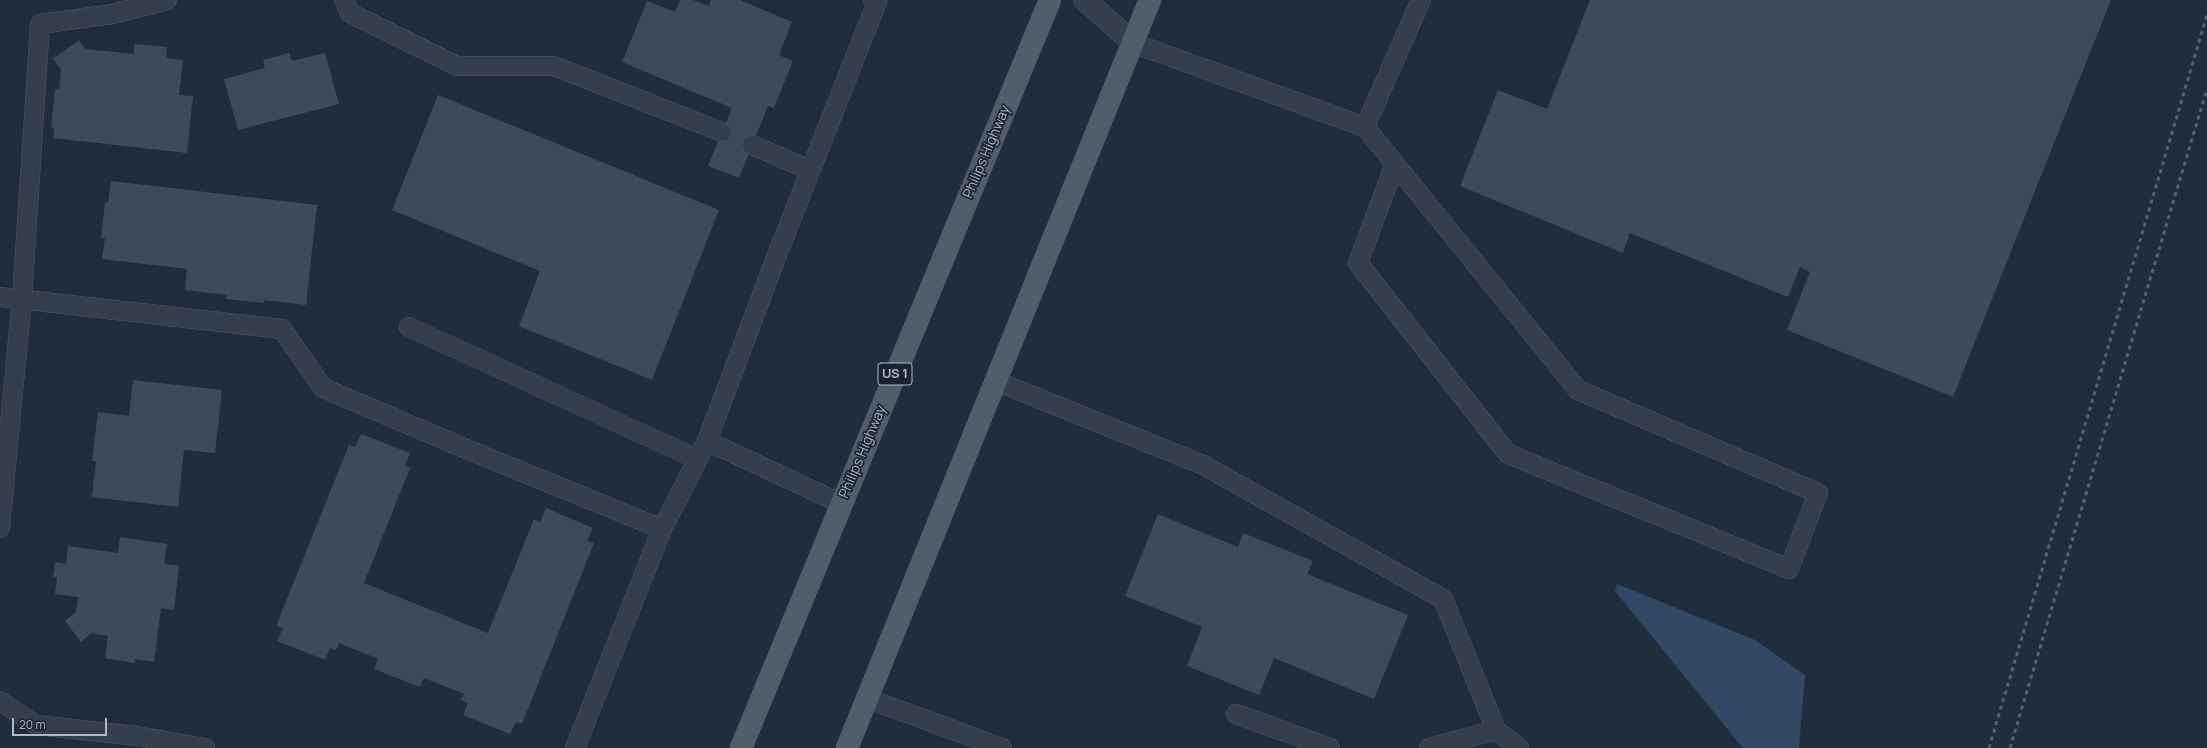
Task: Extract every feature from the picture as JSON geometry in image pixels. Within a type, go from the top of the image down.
[{"type":"main road","name":"Philips Highway","points":[[741,748],[1050,0]]},
{"type":"main road","points":[[847,748],[1150,0]]},
{"type":"street","points":[[1085,0],[1133,42]]},
{"type":"lane","points":[[0,528],[22,298],[40,24],[113,14],[167,0]]},
{"type":"lane","points":[[344,0],[350,13],[457,66],[554,66],[722,132]]},
{"type":"lane","points":[[575,748],[662,529],[707,440],[810,170],[877,2],[873,0]]},
{"type":"lane","points":[[1365,126],[1421,0]]},
{"type":"lane","points":[[1133,42],[1365,126],[1578,390],[1818,493],[1789,569],[1508,454],[1358,262],[1395,164]]},
{"type":"lane","points":[[752,145],[810,170]]},
{"type":"lane","points":[[0,297],[22,298],[282,329],[323,388],[464,448],[662,529]]},
{"type":"lane","points":[[409,327],[697,459]]},
{"type":"lane","points":[[996,381],[1203,465],[1443,599],[1496,730],[1519,748]]},
{"type":"lane","points":[[707,440],[842,504]]},
{"type":"lane","points":[[866,698],[1002,748]]},
{"type":"lane","points":[[0,701],[36,725],[134,742],[205,748]]},
{"type":"lane","points":[[1236,714],[1330,748]]},
{"type":"lane","points":[[1429,748],[1496,730]]},
{"type":"water","points":[[1617,584],[1755,640],[1805,675],[1799,748],[1743,748],[1615,591]]},
{"type":"building","points":[[680,0],[693,0],[709,6],[711,0],[740,0],[792,22],[779,55],[793,61],[774,108],[768,106],[739,178],[708,166],[732,108],[622,62],[647,1],[675,12]]},
{"type":"building","points":[[1590,0],[2111,0],[1953,397],[1787,330],[1810,272],[1800,267],[1788,297],[1630,233],[1623,253],[1460,186],[1498,90],[1547,109]]},
{"type":"building","points":[[79,40],[85,49],[134,54],[134,44],[167,47],[166,58],[183,60],[179,95],[193,96],[187,153],[53,138],[54,128],[51,127],[55,89],[59,89],[61,69],[53,59]]},
{"type":"building","points":[[289,53],[292,61],[325,53],[339,104],[238,130],[224,79],[265,68],[263,60]]},
{"type":"building","points":[[438,95],[719,210],[652,380],[519,326],[540,271],[392,210]]},
{"type":"building","points":[[111,181],[317,205],[306,305],[264,300],[264,303],[226,299],[227,295],[185,290],[187,269],[102,259],[105,238],[101,238],[105,202],[108,203]]},
{"type":"building","points":[[133,380],[222,390],[215,453],[184,450],[178,507],[92,497],[96,461],[92,461],[98,412],[129,416]]},
{"type":"building","points":[[361,434],[410,453],[405,466],[410,468],[364,583],[488,633],[534,519],[540,522],[546,508],[593,528],[587,541],[594,543],[522,724],[516,722],[510,734],[463,715],[468,703],[461,700],[464,694],[424,678],[420,687],[374,669],[378,659],[339,643],[336,650],[330,648],[325,660],[277,641],[283,628],[276,626],[349,445],[355,447]]},
{"type":"building","points":[[1158,514],[1238,547],[1243,533],[1313,561],[1307,574],[1408,615],[1374,699],[1274,658],[1259,695],[1187,666],[1202,627],[1125,596]]},
{"type":"building","points":[[120,537],[167,544],[164,564],[179,566],[174,610],[161,608],[154,662],[135,659],[135,663],[105,658],[108,636],[91,633],[81,642],[65,621],[76,612],[78,597],[55,594],[57,577],[53,577],[55,562],[66,564],[68,546],[118,553]]},
{"type":"railway","points":[[1989,748],[2207,15]]},
{"type":"railway","points":[[2010,748],[2207,89]]}]
